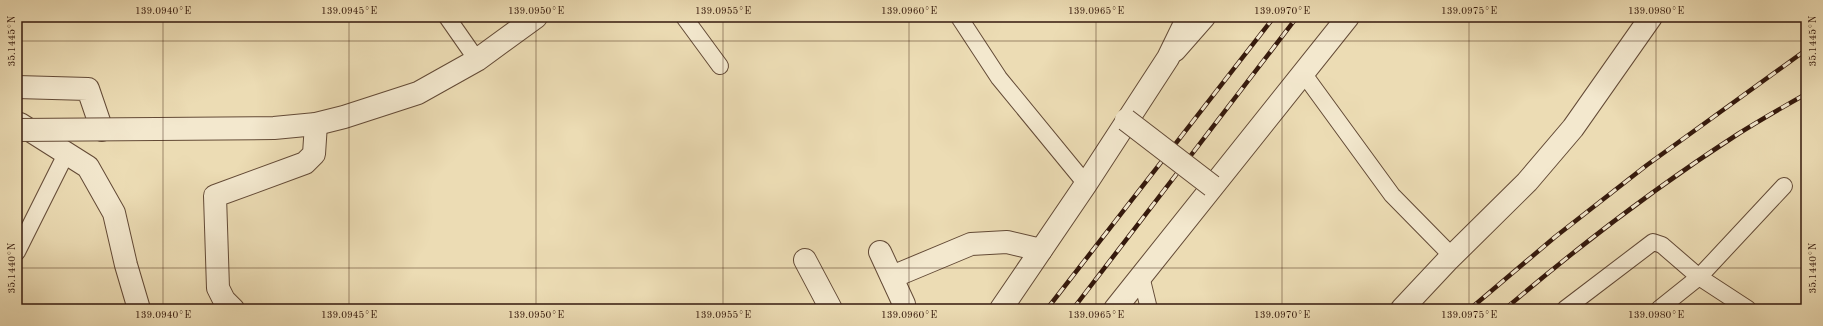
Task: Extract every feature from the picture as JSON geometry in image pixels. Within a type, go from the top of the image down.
[{"type":"street","points":[[17,130],[274,128],[316,124],[344,117],[418,93],[477,60],[536,17]]},
{"type":"street","points":[[1168,58],[1188,17]]},
{"type":"street","points":[[1001,309],[1086,184],[1126,120],[1168,58],[1204,17]]},
{"type":"street","points":[[1115,309],[1348,17]]},
{"type":"street","points":[[1402,309],[1452,256],[1527,182],[1574,128],[1651,17]]},
{"type":"street","points":[[17,87],[88,89],[102,130]]},
{"type":"street","points":[[1126,120],[1212,186]]},
{"type":"street","points":[[17,122],[88,167],[114,213],[126,265],[139,309]]},
{"type":"street","points":[[233,309],[224,300],[218,288],[215,196],[305,163],[314,154],[316,124]]},
{"type":"street","points":[[892,277],[971,244],[1007,242],[1041,250]]},
{"type":"street","points":[[880,252],[904,304]]},
{"type":"street","points":[[805,260],[831,309]]},
{"type":"lane","points":[[447,17],[477,60]]},
{"type":"lane","points":[[684,17],[720,66]]},
{"type":"lane","points":[[959,17],[999,78],[1086,184]]},
{"type":"lane","points":[[1303,73],[1392,195],[1452,256]]},
{"type":"lane","points":[[17,252],[66,154]]},
{"type":"lane","points":[[1659,309],[1698,277],[1784,186]]},
{"type":"lane","points":[[1565,309],[1653,242],[1662,245],[1698,277],[1748,309]]},
{"type":"lane","points":[[1141,276],[1149,309]]},
{"type":"railway","points":[[1047,309],[1274,17]]},
{"type":"railway","points":[[1073,309],[1297,17]]},
{"type":"railway","points":[[1470,309],[1555,237],[1647,165],[1806,50]]},
{"type":"railway","points":[[1505,309],[1618,218],[1677,175],[1738,134],[1806,94]]}]
